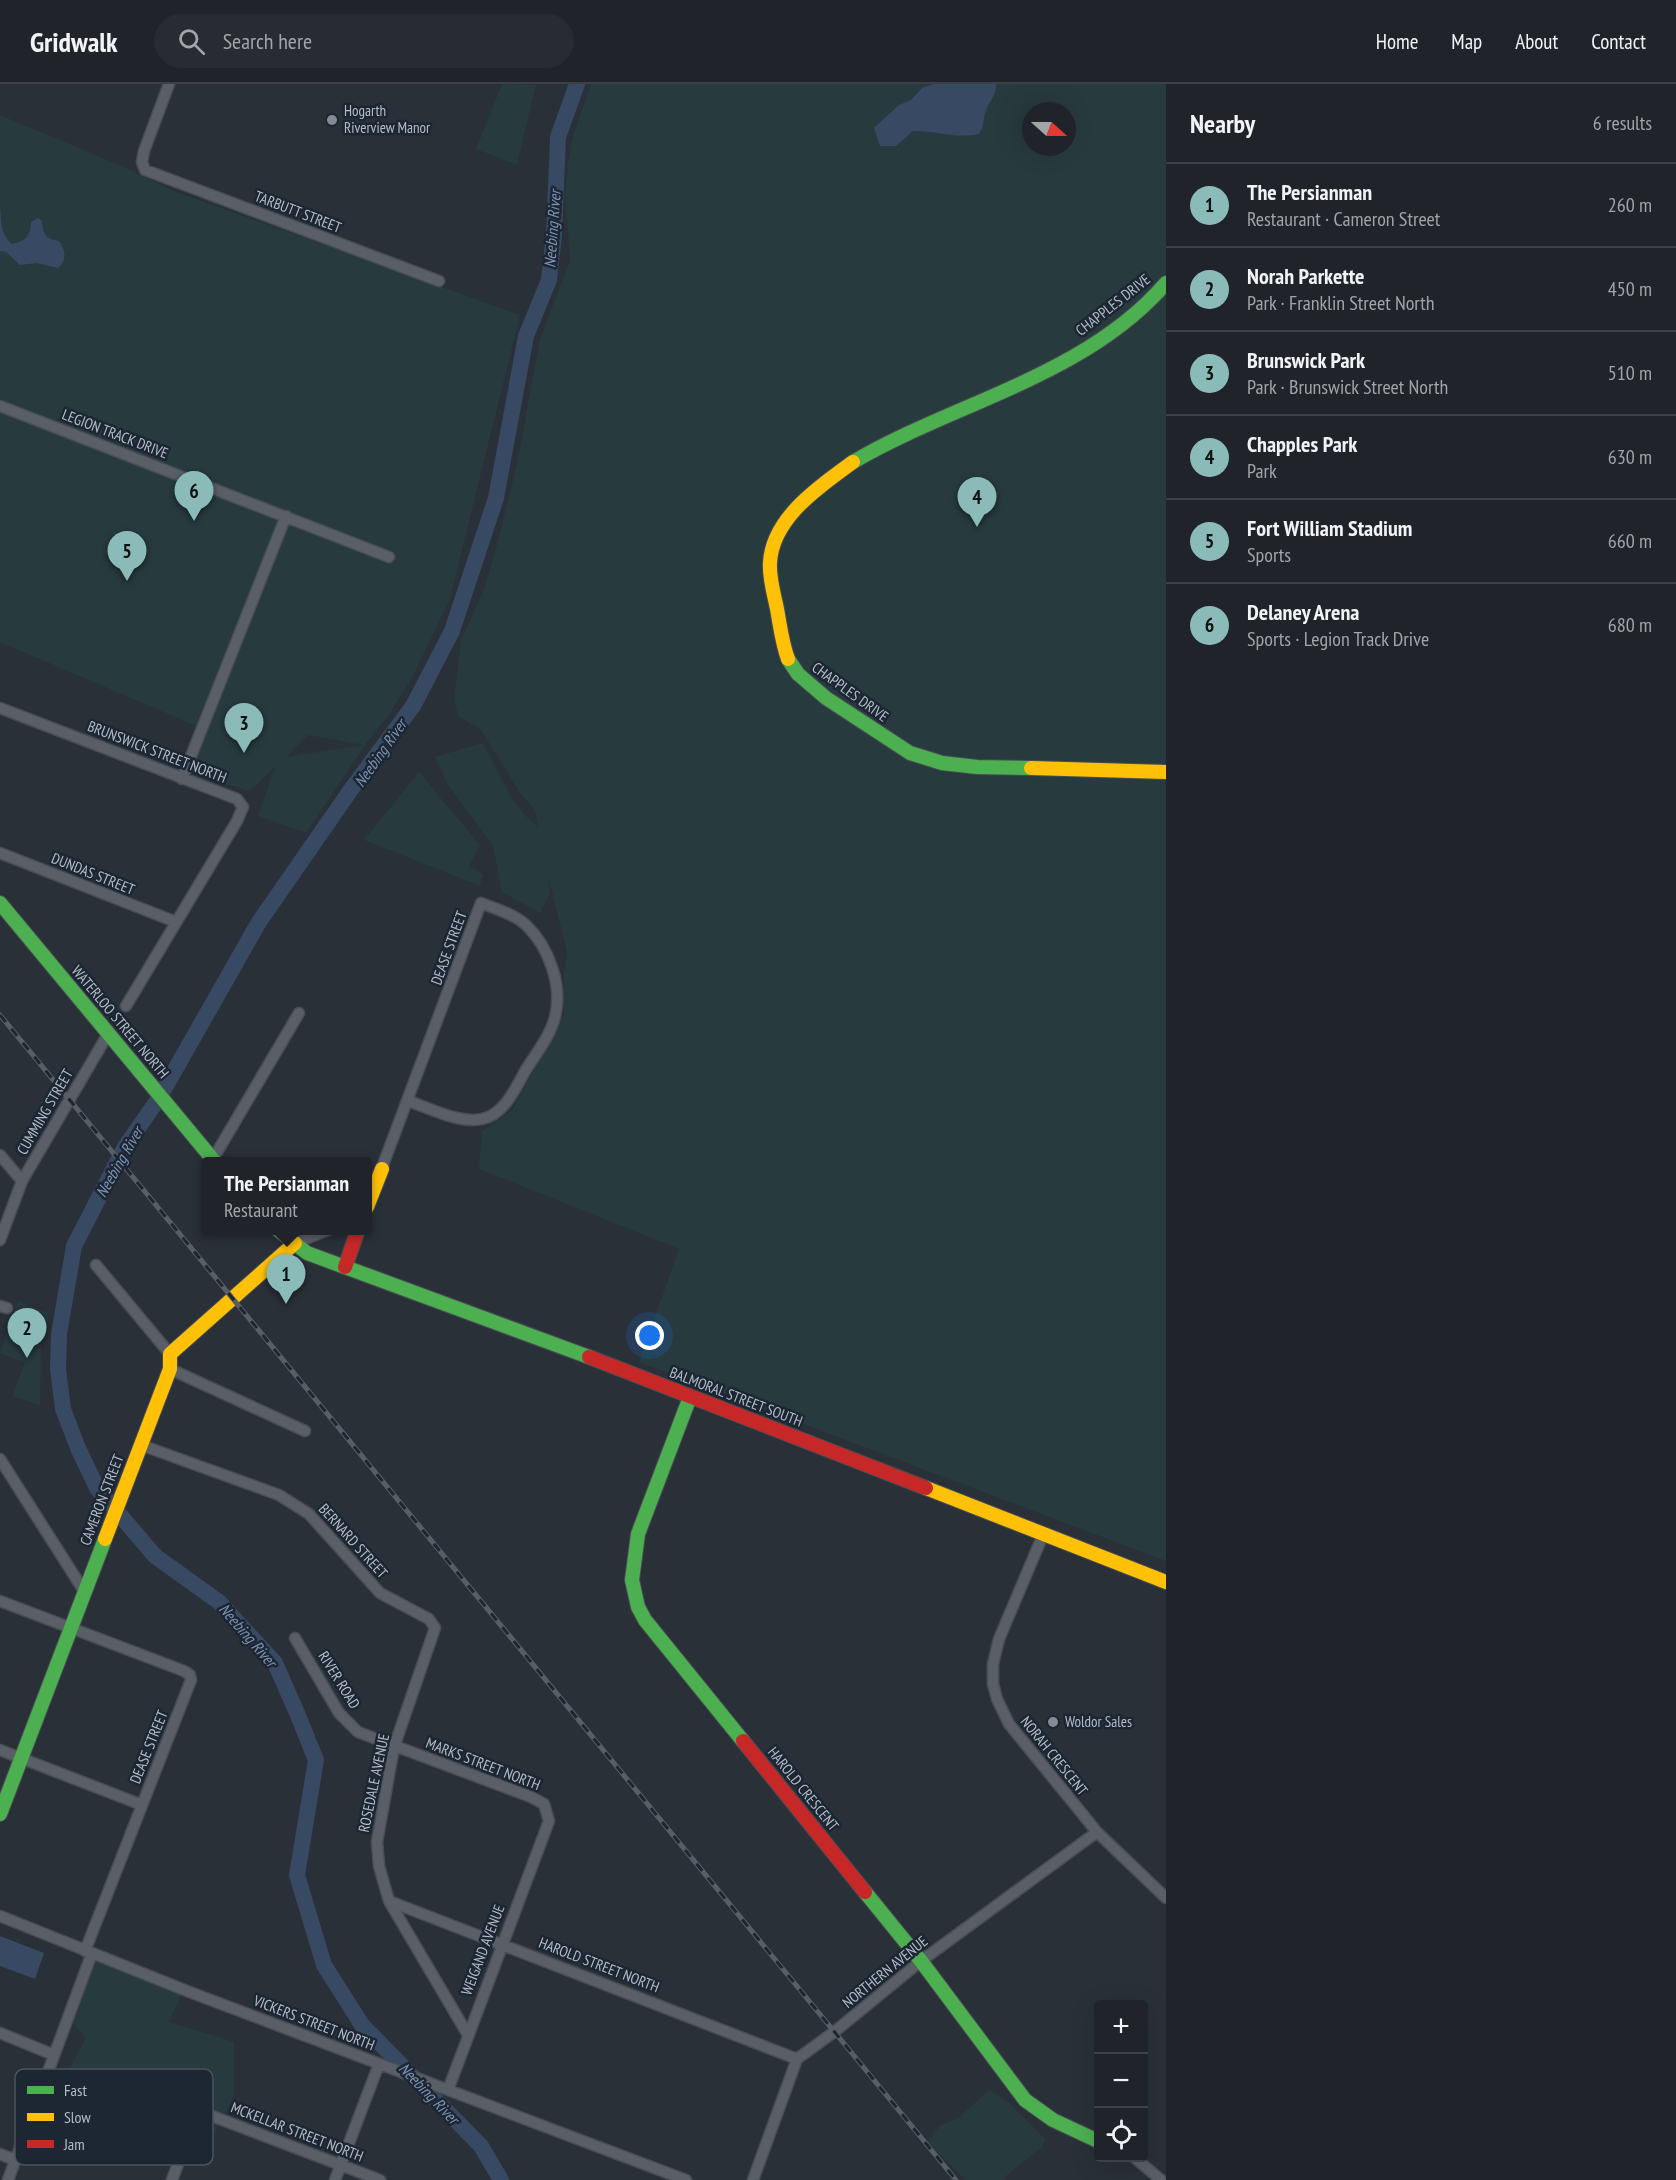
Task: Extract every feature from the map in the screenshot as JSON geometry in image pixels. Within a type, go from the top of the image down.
[{"type":"street","name":"TARBUTT STREET","points":[[169,84],[144,151],[142,162],[145,170],[439,281]]},
{"type":"street","name":"CHAPPLES DRIVE","points":[[1166,283],[1149,301],[1078,354],[871,452],[842,469],[803,502],[784,524],[776,537],[769,563],[787,657],[798,674],[826,698],[910,753],[942,763],[977,767],[1166,772]]},
{"type":"street","name":"LEGION TRACK DRIVE","points":[[0,406],[389,557]]},
{"type":"street","points":[[182,779],[286,516]]},
{"type":"street","name":"BRUNSWICK STREET NORTH","points":[[0,708],[237,799],[243,807],[237,821],[176,922]]},
{"type":"street","name":"DUNDAS STREET","points":[[0,853],[176,922]]},
{"type":"street","name":"WATERLOO STREET NORTH","points":[[0,903],[212,1157]]},
{"type":"street","name":"DEASE STREET","points":[[372,1190],[408,1101],[481,903],[511,915],[525,924],[548,955],[557,993],[555,1017],[544,1040],[505,1104],[488,1118],[461,1119],[408,1101]]},
{"type":"street","points":[[126,1006],[176,922]]},
{"type":"street","points":[[216,1157],[299,1013]]},
{"type":"street","name":"CUMMING STREET","points":[[0,1240],[22,1181],[108,1034]]},
{"type":"street","points":[[0,1155],[22,1181]]},
{"type":"street","points":[[372,1194],[382,1169]]},
{"type":"street","points":[[285,1235],[295,1243]]},
{"type":"street","points":[[96,1265],[170,1354],[295,1243],[315,1235]]},
{"type":"street","points":[[345,1267],[356,1235]]},
{"type":"street","name":"BALMORAL STREET SOUTH","points":[[295,1243],[307,1253],[573,1351],[1166,1582]]},
{"type":"street","name":"CAMERON STREET","points":[[0,1814],[170,1369],[170,1354]]},
{"type":"street","points":[[170,1369],[305,1431]]},
{"type":"street","name":"HAROLD CRESCENT","points":[[690,1397],[638,1534],[632,1580],[638,1607],[645,1620],[921,1961],[1025,2100],[1053,2120],[1094,2139]]},
{"type":"street","name":"BERNARD STREET","points":[[141,1445],[279,1495],[296,1505],[309,1514],[380,1593],[429,1619],[435,1628]]},
{"type":"street","points":[[0,1459],[84,1592]]},
{"type":"street","name":"NORAH CRESCENT","points":[[1043,1535],[999,1639],[993,1664],[993,1684],[997,1700],[1009,1724],[1096,1832],[1166,1898]]},
{"type":"street","points":[[0,1601],[70,1628]]},
{"type":"street","name":"DEASE STREET","points":[[49,2069],[142,1805],[191,1685],[190,1675],[70,1628]]},
{"type":"street","name":"ROSEDALE AVENUE","points":[[435,1628],[394,1748],[377,1842],[379,1866],[389,1901],[468,2035]]},
{"type":"street","name":"RIVER ROAD","points":[[296,1638],[339,1713],[351,1727],[365,1736],[394,1748]]},
{"type":"street","name":"MARKS STREET NORTH","points":[[394,1748],[531,1797],[544,1804],[549,1821]]},
{"type":"street","points":[[0,1750],[142,1805]]},
{"type":"street","name":"WEIGAND AVENUE","points":[[448,2090],[549,1821]]},
{"type":"street","name":"NORTHERN AVENUE","points":[[798,2059],[921,1961],[1096,1832]]},
{"type":"street","name":"HAROLD STREET NORTH","points":[[389,1901],[798,2059]]},
{"type":"street","name":"VICKERS STREET NORTH","points":[[0,1916],[686,2180]]},
{"type":"street","points":[[0,2033],[54,2055]]},
{"type":"street","points":[[753,2180],[798,2059]]},
{"type":"street","points":[[334,2180],[383,2065]]},
{"type":"street","name":"MCKELLAR STREET NORTH","points":[[213,2116],[380,2180]]},
{"type":"street","points":[[0,2154],[15,2160]]},
{"type":"street","name":"DEASE STREET","points":[[8,2180],[15,2160]]},
{"type":"street","points":[[1141,2162],[1161,2180]]},
{"type":"street","name":"MCKELLAR STREET NORTH","points":[[172,2180],[178,2165]]},
{"type":"green space","points":[[502,84],[536,85],[517,165],[476,149]]},
{"type":"green space","points":[[591,84],[1166,84],[1166,275],[1117,321],[1055,360],[1138,316],[1166,292],[1166,768],[975,762],[932,756],[895,739],[820,688],[799,668],[789,646],[777,595],[774,576],[776,549],[788,527],[808,504],[843,474],[884,450],[899,433],[840,464],[804,491],[776,524],[766,544],[763,562],[776,634],[789,671],[830,708],[888,746],[918,761],[969,771],[1166,779],[1166,1561],[639,1362],[679,1249],[479,1169],[482,1131],[512,1110],[564,1015],[564,975],[567,951],[548,876],[550,893],[540,913],[502,892],[493,846],[446,782],[435,757],[482,743],[520,809],[538,827],[535,811],[519,791],[481,730],[458,716],[454,698],[461,641],[484,589],[517,464],[540,339],[570,261],[565,191],[574,133]],"holes":[[[1048,364],[966,409],[961,403]]]},
{"type":"green space","points":[[0,115],[117,164],[174,191],[520,315],[450,599],[413,676],[390,713],[365,745],[306,833],[258,816],[275,767],[250,791],[193,775],[194,772],[191,770],[208,731],[0,642]],"holes":[[[308,735],[363,745],[286,757]]]},
{"type":"green space","points":[[419,772],[480,845],[469,866],[483,874],[480,886],[364,840]]},
{"type":"green space","points":[[18,1301],[49,1313],[41,1345],[40,1405],[12,1396],[25,1363],[0,1353]]},
{"type":"green space","points":[[94,1961],[182,1993],[169,2022],[234,2042],[234,2095],[213,2134],[213,2069],[71,2069],[86,2038],[72,2022]]},
{"type":"green space","points":[[989,2090],[1007,2101],[1045,2139],[1042,2147],[1003,2180],[966,2180],[927,2141],[941,2125],[958,2118]]},
{"type":"water","points":[[933,84],[996,84],[979,134],[962,136],[913,131],[896,146],[880,146],[874,128],[899,105],[911,100],[922,88]]},
{"type":"water","points":[[0,207],[3,232],[12,244],[26,237],[30,231],[31,222],[38,218],[42,221],[46,235],[59,241],[63,248],[64,259],[58,268],[37,263],[20,265],[6,252],[0,251]]},
{"type":"water","points":[[0,1936],[44,1953],[35,1979],[0,1966]]},
{"type":"waterway","name":"Neebing River","points":[[501,2180],[481,2146],[362,2025],[324,1965],[297,1875],[316,1760],[297,1713],[275,1663],[219,1602],[155,1556],[97,1488],[63,1409],[58,1369],[59,1334],[74,1246],[125,1147],[159,1098],[259,922],[350,791],[413,706],[452,631],[496,498],[526,336],[549,280],[554,235],[558,137],[577,84]]},
{"type":"railway","points":[[0,1015],[956,2180]]},
{"type":"traffic: fast","points":[[853,462],[892,441],[1059,365],[1098,342],[1134,315],[1166,283]]},
{"type":"traffic: fast","points":[[788,659],[798,674],[826,698],[910,753],[942,763],[977,767],[1031,768]]},
{"type":"traffic: fast","points":[[0,903],[211,1157]]},
{"type":"traffic: fast","points":[[284,1235],[307,1253],[589,1357]]},
{"type":"traffic: fast","points":[[690,1397],[638,1534],[632,1580],[638,1607],[645,1620],[743,1741]]},
{"type":"traffic: fast","points":[[0,1814],[105,1539]]},
{"type":"traffic: fast","points":[[865,1892],[921,1961],[1025,2100],[1053,2120],[1094,2139]]},
{"type":"traffic: slow","points":[[788,659],[771,580],[770,563],[773,547],[779,532],[800,505],[853,462]]},
{"type":"traffic: slow","points":[[1031,768],[1166,772]]},
{"type":"traffic: slow","points":[[372,1194],[382,1169]]},
{"type":"traffic: slow","points":[[105,1539],[170,1369],[170,1354],[295,1243]]},
{"type":"traffic: slow","points":[[926,1488],[1166,1582]]},
{"type":"traffic: jam","points":[[345,1267],[356,1235]]},
{"type":"traffic: jam","points":[[589,1357],[926,1488]]},
{"type":"traffic: jam","points":[[743,1741],[865,1892]]},
{"type":"place","name":"Hogarth Riverview Manor","points":[[332,120]]},
{"type":"place","name":"Delaney Arena","points":[[194,521]]},
{"type":"place","name":"Chapples Park","points":[[977,527]]},
{"type":"place","name":"Fort William Stadium","points":[[127,581]]},
{"type":"place","name":"Brunswick Park","points":[[244,753]]},
{"type":"place","name":"The Persianman","points":[[286,1304]]},
{"type":"place","name":"Norah Parkette","points":[[27,1358]]},
{"type":"place","name":"Woldor Sales","points":[[1053,1722]]}]
